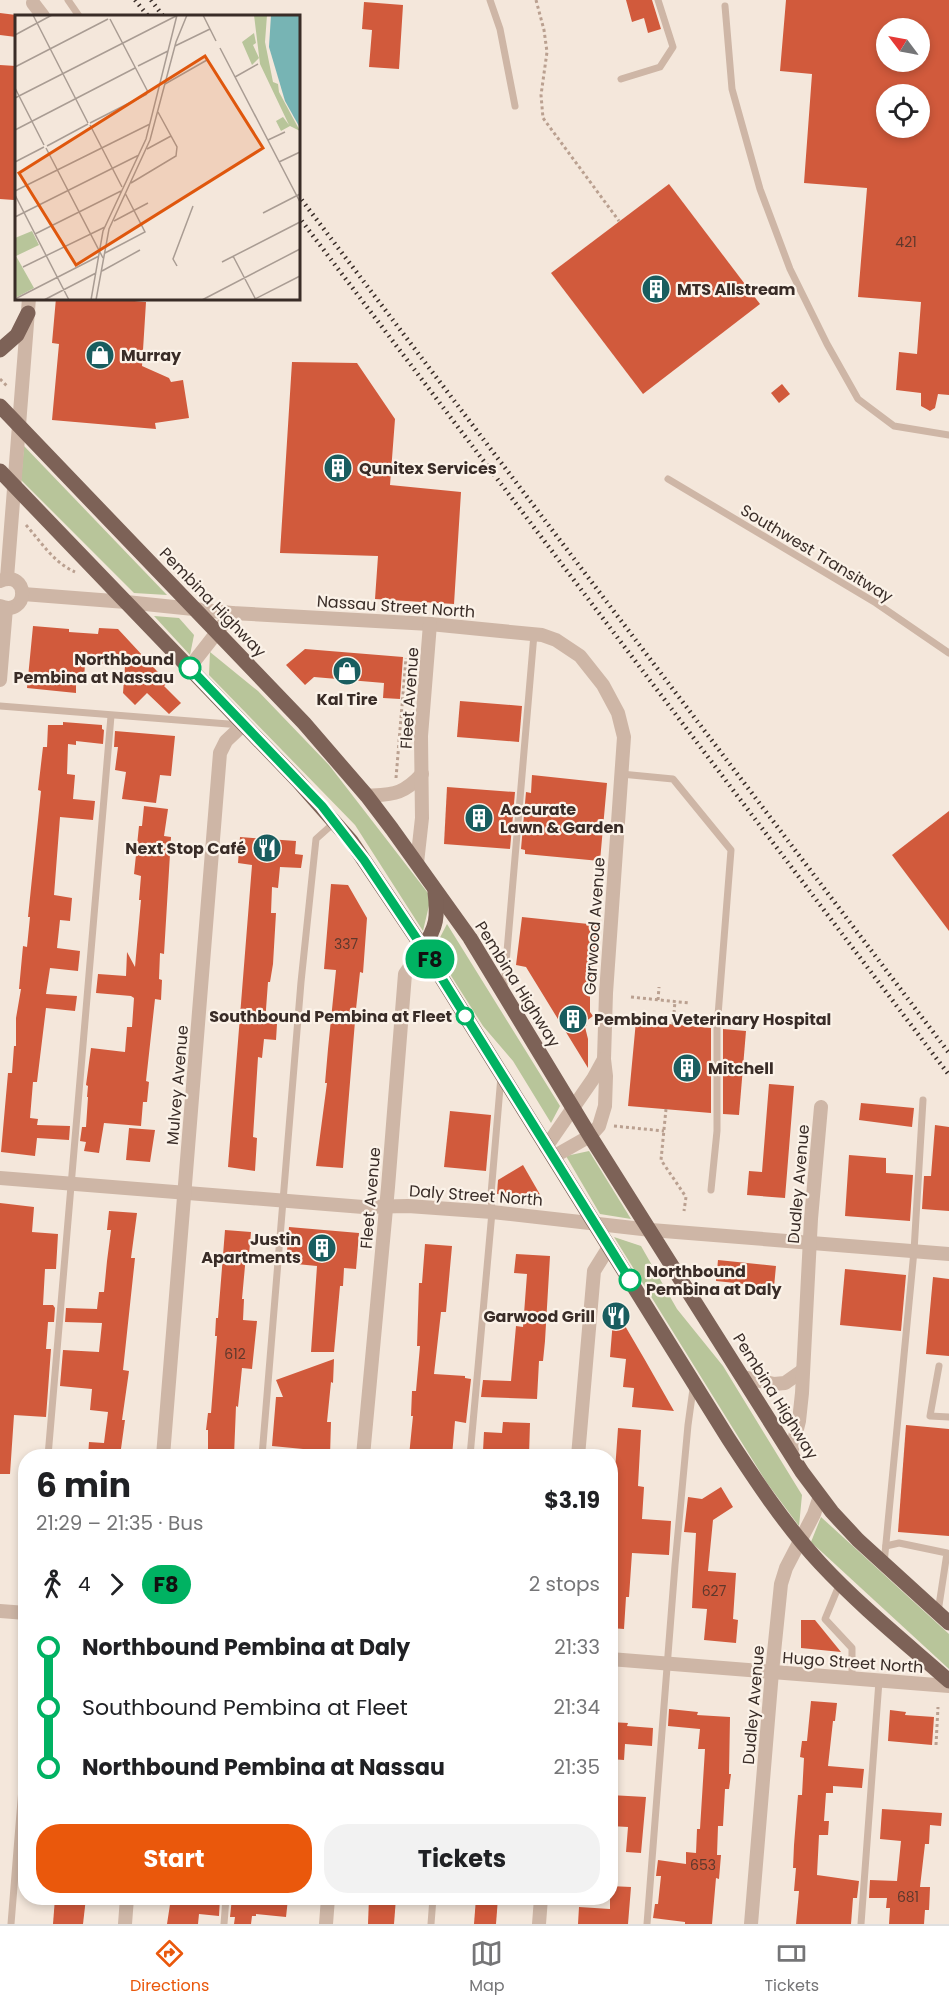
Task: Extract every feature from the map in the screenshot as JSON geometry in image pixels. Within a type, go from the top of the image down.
[{"type":"main road","points":[[0,350],[16,335],[29,306]]},
{"type":"main road","name":"Pembina Highway","points":[[0,406],[304,723],[367,796],[470,938],[590,1136],[790,1453],[820,1496],[858,1540],[943,1618]]},
{"type":"main road","points":[[0,424],[19,426]]},
{"type":"main road","points":[[0,471],[335,821],[423,948],[754,1478],[801,1540],[840,1583],[949,1684]]},
{"type":"main road","points":[[423,948],[435,929],[438,912],[435,887]]},
{"type":"street","points":[[31,2],[42,15]]},
{"type":"street","points":[[0,680],[3,607],[15,606],[22,599],[23,594],[20,585],[12,579],[4,580],[29,306]]},
{"type":"street","name":"Nassau Street North","points":[[23,594],[232,613],[430,624],[534,634],[556,640]]},
{"type":"street","points":[[189,668],[232,613]]},
{"type":"street","name":"Fleet Avenue","points":[[417,863],[422,818],[422,736],[430,624]]},
{"type":"street","name":"Garwood Avenue","points":[[556,640],[580,656],[603,684],[618,713],[624,737],[606,993],[605,1106],[599,1126],[590,1136]]},
{"type":"street","name":"Mulvey Avenue","points":[[164,1449],[220,753],[226,741],[243,725]]},
{"type":"street","points":[[367,796],[401,792],[412,785],[422,774]]},
{"type":"street","name":"Fleet Avenue","points":[[364,1449],[405,974],[423,948]]},
{"type":"street","points":[[550,1152],[573,1107],[604,1059]]},
{"type":"street","name":"Dudley Avenue","points":[[790,1453],[799,1421],[809,1244],[821,1107]]},
{"type":"street","points":[[550,1152],[590,1136]]},
{"type":"street","name":"Daly Street North","points":[[0,1178],[283,1201],[492,1212],[651,1230],[949,1254]]},
{"type":"street","points":[[579,1449],[594,1271],[609,1248]]},
{"type":"street","points":[[743,1377],[774,1384],[785,1383],[802,1371]]},
{"type":"street","name":"Dudley Avenue","points":[[751,1924],[781,1584],[786,1568],[814,1514],[820,1496]]},
{"type":"street","points":[[0,1611],[18,1612]]},
{"type":"street","name":"Hugo Street North","points":[[618,1660],[879,1681],[949,1684]]},
{"type":"street","points":[[125,1924],[126,1905]]},
{"type":"street","points":[[326,1924],[327,1905]]},
{"type":"street","points":[[539,1924],[540,1905]]},
{"type":"lane","points":[[68,0],[78,15]]},
{"type":"lane","points":[[490,0],[500,29],[515,106]]},
{"type":"lane","points":[[621,79],[660,67],[673,47],[658,0]]},
{"type":"lane","points":[[725,6],[732,89],[760,189],[790,269],[827,344],[858,399],[894,426],[949,435]]},
{"type":"lane","name":"Southwest Transitway","points":[[668,479],[876,603],[949,654]]},
{"type":"lane","points":[[503,992],[534,634]]},
{"type":"lane","points":[[0,706],[243,725]]},
{"type":"lane","points":[[49,1449],[111,716]]},
{"type":"lane","points":[[621,774],[673,779],[731,850],[717,1028],[718,1122],[711,1190]]},
{"type":"lane","points":[[263,1449],[301,982],[316,839],[335,821]]},
{"type":"lane","points":[[471,1449],[492,1212],[491,1194],[501,1073]]},
{"type":"lane","points":[[884,1564],[914,1251],[923,1100]]},
{"type":"lane","points":[[939,1366],[930,1416],[949,1417]]},
{"type":"lane","points":[[647,1924],[684,1460],[694,1382]]},
{"type":"lane","points":[[886,1546],[899,1543],[948,1551],[943,1618]]},
{"type":"lane","points":[[840,1583],[825,1619],[852,1648],[852,1678]]},
{"type":"lane","points":[[861,1924],[879,1681]]},
{"type":"lane","points":[[11,1924],[18,1838]]},
{"type":"lane","points":[[224,1924],[225,1905]]},
{"type":"lane","points":[[431,1924],[432,1905]]},
{"type":"path","points":[[536,0],[547,52],[541,94],[543,118],[619,221]]},
{"type":"path","points":[[395,785],[406,658]]},
{"type":"path","points":[[658,1000],[659,987]]},
{"type":"path","points":[[631,997],[689,1003]]},
{"type":"path","points":[[673,1025],[675,1001]]},
{"type":"path","points":[[666,1109],[661,1160],[686,1197],[684,1210]]},
{"type":"path","points":[[612,1126],[664,1131]]},
{"type":"path","points":[[936,1745],[935,1728],[938,1707]]},
{"type":"green space","points":[[24,446],[167,595],[134,593],[21,480]]},
{"type":"green space","points":[[154,616],[179,618],[194,635],[190,655]]},
{"type":"green space","points":[[210,652],[258,691],[329,765],[431,897],[423,931],[355,825],[209,675]]},
{"type":"green space","points":[[447,924],[560,1106],[551,1123],[513,1061],[483,1026],[434,949]]},
{"type":"green space","points":[[589,1151],[631,1219],[600,1214],[566,1156]]},
{"type":"green space","points":[[614,1237],[641,1246],[677,1309],[723,1366],[802,1495],[799,1526],[767,1483]]},
{"type":"green space","points":[[821,1517],[949,1634],[949,1669],[811,1542]]},
{"type":"building","points":[[626,0],[652,0],[661,29],[648,33],[644,18],[632,22]]},
{"type":"building","points":[[786,0],[949,0],[949,395],[938,394],[935,408],[930,411],[921,406],[921,393],[896,390],[899,352],[917,354],[921,302],[858,297],[867,188],[804,183],[812,74],[780,71]]},
{"type":"building","points":[[364,2],[403,5],[399,69],[369,67],[372,30],[362,29]]},
{"type":"building","points":[[0,13],[16,15],[15,37],[0,35]]},
{"type":"building","points":[[0,65],[15,66],[15,184],[14,200],[0,199]]},
{"type":"building","name":"MTS Allstream","points":[[669,184],[760,304],[643,394],[551,273]]},
{"type":"building","name":"Murray","points":[[56,300],[146,302],[142,366],[169,378],[171,382],[183,380],[189,418],[155,423],[156,429],[52,420],[59,344],[52,343]]},
{"type":"building","name":"Qunitex Services","points":[[292,362],[357,363],[395,419],[390,485],[461,492],[454,604],[375,599],[378,556],[280,553]]},
{"type":"building","points":[[782,384],[790,394],[779,403],[771,393]]},
{"type":"building","points":[[33,626],[98,634],[99,628],[118,629],[168,683],[164,686],[181,703],[169,714],[147,693],[135,705],[123,693],[125,666],[85,662],[84,682],[76,681],[76,693],[27,688]]},
{"type":"building","name":"Kal Tire","points":[[305,649],[403,657],[400,699],[383,698],[384,683],[314,677],[305,685],[286,665]]},
{"type":"building","points":[[460,701],[522,706],[519,742],[457,737]]},
{"type":"building","points":[[63,722],[102,725],[104,730],[103,744],[76,741],[76,745],[68,744],[67,774],[75,775],[73,799],[95,801],[93,820],[60,817],[54,895],[72,898],[70,921],[60,920],[57,948],[80,951],[78,971],[50,968],[46,994],[77,996],[75,1011],[46,1008],[37,1082],[33,1082],[30,1118],[38,1119],[37,1125],[70,1126],[69,1140],[37,1138],[35,1156],[1,1152],[8,1073],[12,1073],[14,1046],[16,1046],[16,1018],[21,989],[19,989],[23,946],[27,947],[43,747],[47,747],[48,725],[63,725]]},
{"type":"building","points":[[115,731],[175,736],[171,776],[160,775],[156,803],[122,799],[126,772],[115,770],[118,747],[114,747]]},
{"type":"building","points":[[532,775],[607,783],[600,861],[525,854],[525,850],[521,849],[526,792],[531,793]]},
{"type":"building","name":"Accurate Lawn & Garden","points":[[447,787],[515,792],[510,849],[444,844]]},
{"type":"building","points":[[144,806],[168,809],[164,836],[171,837],[164,954],[160,953],[161,1000],[155,999],[146,1081],[149,1082],[147,1102],[143,1102],[141,1126],[104,1123],[99,1153],[84,1151],[86,1142],[80,1141],[82,1127],[86,1127],[88,1086],[86,1085],[91,1048],[125,1052],[127,1027],[132,1027],[134,998],[96,993],[98,974],[126,976],[127,952],[135,967],[141,876],[134,874],[139,826],[142,826]]},
{"type":"building","points":[[949,811],[949,931],[892,855]]},
{"type":"building","points":[[240,837],[296,841],[295,854],[303,855],[301,868],[280,867],[278,888],[272,887],[271,913],[276,913],[273,964],[270,982],[268,982],[265,1023],[277,1024],[276,1040],[264,1039],[262,1058],[258,1057],[253,1137],[257,1138],[255,1171],[228,1167],[252,865],[238,863]]},
{"type":"building","points":[[331,884],[348,885],[367,918],[363,973],[360,972],[356,1009],[343,1168],[316,1166],[327,1083],[325,1083],[336,970],[324,969]]},
{"type":"building","points":[[522,917],[598,925],[590,995],[590,1012],[593,1016],[585,1022],[588,1039],[588,1068],[526,967],[516,965]]},
{"type":"building","name":"Mitchell","points":[[636,1021],[711,1028],[711,1113],[628,1106]]},
{"type":"building","points":[[723,1029],[746,1031],[739,1115],[723,1114]]},
{"type":"building","points":[[769,1084],[794,1086],[785,1198],[747,1195],[749,1171],[762,1172]]},
{"type":"building","points":[[861,1103],[914,1108],[912,1127],[859,1120]]},
{"type":"building","points":[[450,1111],[491,1115],[486,1171],[444,1167]]},
{"type":"building","points":[[935,1125],[949,1127],[949,1211],[922,1209],[924,1176],[931,1176]]},
{"type":"building","points":[[129,1128],[155,1130],[150,1162],[126,1160]]},
{"type":"building","points":[[849,1155],[886,1158],[886,1173],[913,1175],[910,1221],[845,1216]]},
{"type":"building","points":[[523,1165],[542,1198],[497,1194],[498,1180]]},
{"type":"building","points":[[0,1203],[34,1207],[32,1232],[58,1234],[56,1269],[45,1269],[43,1305],[53,1305],[55,1308],[54,1322],[48,1322],[46,1349],[51,1349],[46,1417],[14,1415],[10,1474],[0,1474]]},
{"type":"building","points":[[109,1211],[137,1213],[131,1258],[135,1258],[123,1370],[129,1371],[122,1420],[125,1420],[121,1449],[88,1449],[89,1442],[104,1443],[108,1412],[90,1410],[92,1389],[60,1386],[63,1350],[99,1352],[102,1323],[65,1322],[66,1308],[97,1309],[99,1292],[104,1292],[111,1230],[107,1230]]},
{"type":"building","points":[[289,1227],[359,1233],[356,1269],[344,1268],[343,1286],[340,1286],[334,1352],[311,1352],[317,1266],[286,1263]]},
{"type":"building","points":[[225,1230],[251,1232],[249,1255],[246,1255],[242,1299],[244,1299],[243,1320],[257,1321],[252,1369],[242,1368],[238,1407],[236,1406],[234,1449],[208,1449],[208,1430],[206,1430],[208,1413],[211,1413],[217,1336],[215,1336],[216,1318],[218,1318]]},
{"type":"building","points":[[425,1244],[452,1246],[446,1312],[441,1312],[434,1374],[465,1376],[471,1379],[466,1423],[455,1421],[453,1449],[410,1449],[413,1416],[411,1416],[412,1391],[416,1391],[420,1346],[417,1346],[419,1283],[422,1283]]},
{"type":"building","points":[[516,1254],[550,1256],[545,1341],[543,1361],[539,1361],[537,1399],[481,1397],[483,1380],[511,1381],[516,1326],[523,1327],[527,1274],[514,1273]]},
{"type":"building","points":[[718,1260],[776,1266],[774,1287],[716,1281]]},
{"type":"building","points":[[845,1269],[906,1275],[901,1331],[840,1325]]},
{"type":"building","points":[[933,1277],[949,1279],[949,1356],[926,1354]]},
{"type":"building","points":[[614,1307],[674,1411],[632,1407],[634,1388],[623,1387],[626,1359],[610,1357]]},
{"type":"building","points":[[334,1359],[327,1422],[331,1422],[330,1449],[272,1446],[276,1397],[283,1397],[276,1380]]},
{"type":"building","points":[[503,1422],[530,1423],[529,1449],[483,1449],[484,1432],[502,1433]]},
{"type":"building","points":[[906,1425],[949,1429],[949,1536],[898,1532]]},
{"type":"building","points":[[618,1428],[641,1430],[638,1486],[644,1487],[642,1519],[671,1521],[669,1555],[632,1553],[624,1629],[618,1629]]},
{"type":"building","points":[[721,1487],[733,1507],[713,1520],[708,1571],[736,1573],[733,1619],[738,1620],[736,1643],[704,1640],[707,1609],[692,1608],[696,1533],[684,1532],[688,1497],[702,1499]]},
{"type":"building","points":[[801,1620],[815,1620],[841,1652],[801,1648]]},
{"type":"building","points":[[811,1701],[837,1703],[828,1766],[864,1769],[862,1788],[833,1786],[833,1793],[826,1793],[824,1821],[829,1821],[828,1835],[819,1835],[817,1875],[859,1881],[857,1898],[853,1898],[851,1924],[796,1924],[799,1891],[794,1891],[796,1868],[793,1868],[794,1845],[798,1795],[802,1795],[804,1758],[800,1757],[802,1741],[807,1741]]},
{"type":"building","points":[[669,1709],[698,1712],[697,1715],[730,1717],[729,1774],[731,1774],[729,1789],[725,1789],[723,1826],[718,1826],[717,1855],[721,1855],[719,1879],[716,1878],[712,1924],[685,1924],[685,1922],[653,1918],[655,1904],[658,1904],[661,1876],[656,1876],[658,1860],[686,1864],[686,1852],[696,1853],[697,1829],[700,1829],[705,1749],[698,1749],[700,1729],[668,1726]]},
{"type":"building","points":[[890,1710],[906,1712],[905,1715],[934,1717],[932,1745],[888,1741]]},
{"type":"building","points":[[618,1722],[628,1723],[627,1726],[653,1728],[652,1746],[625,1744],[624,1760],[618,1760]]},
{"type":"building","points":[[618,1795],[646,1797],[641,1853],[626,1852],[628,1827],[618,1826]]},
{"type":"building","points":[[882,1809],[942,1813],[941,1826],[930,1825],[929,1844],[925,1844],[920,1887],[930,1887],[929,1910],[925,1910],[924,1924],[889,1924],[890,1908],[886,1908],[887,1898],[869,1898],[870,1880],[897,1881],[901,1841],[880,1839]]},
{"type":"building","points":[[618,1886],[631,1887],[628,1924],[578,1924],[579,1907],[610,1909],[610,1905],[618,1905]]},
{"type":"building","points":[[54,1905],[85,1905],[83,1924],[53,1924]]},
{"type":"building","points":[[170,1905],[220,1905],[219,1916],[199,1914],[198,1924],[167,1924]]},
{"type":"building","points":[[231,1905],[287,1905],[286,1917],[256,1914],[252,1916],[251,1924],[234,1924],[235,1917],[230,1917]]},
{"type":"building","points":[[369,1905],[395,1905],[394,1924],[368,1924]]},
{"type":"building","points":[[475,1905],[497,1905],[496,1924],[474,1924]]},
{"type":"railway","points":[[135,0],[147,15]]},
{"type":"railway","points":[[151,0],[162,15]]},
{"type":"railway","points":[[300,198],[949,1053]]},
{"type":"railway","points":[[300,219],[949,1075]]},
{"type":"bus line","name":"F8","points":[[190,668],[342,829],[423,948],[630,1280]]},
{"type":"place","name":"MTS Allstream","points":[[656,289]]},
{"type":"place","name":"Murray","points":[[100,355]]},
{"type":"place","name":"Qunitex Services","points":[[338,468]]},
{"type":"place","name":"Northbound Pembina at Nassau","points":[[190,668]]},
{"type":"place","name":"Kal Tire","points":[[347,671]]},
{"type":"place","name":"Accurate Lawn & Garden","points":[[479,818]]},
{"type":"place","name":"Next Stop Café","points":[[267,848]]},
{"type":"place","name":"Southbound Pembina at Fleet","points":[[465,1016]]},
{"type":"place","name":"Pembina Veterinary Hospital","points":[[573,1019]]},
{"type":"place","name":"Mitchell","points":[[687,1068]]},
{"type":"place","name":"Justin Apartments","points":[[322,1248]]},
{"type":"place","name":"Northbound Pembina at Daly","points":[[630,1280]]},
{"type":"place","name":"Garwood Grill","points":[[616,1316]]}]
